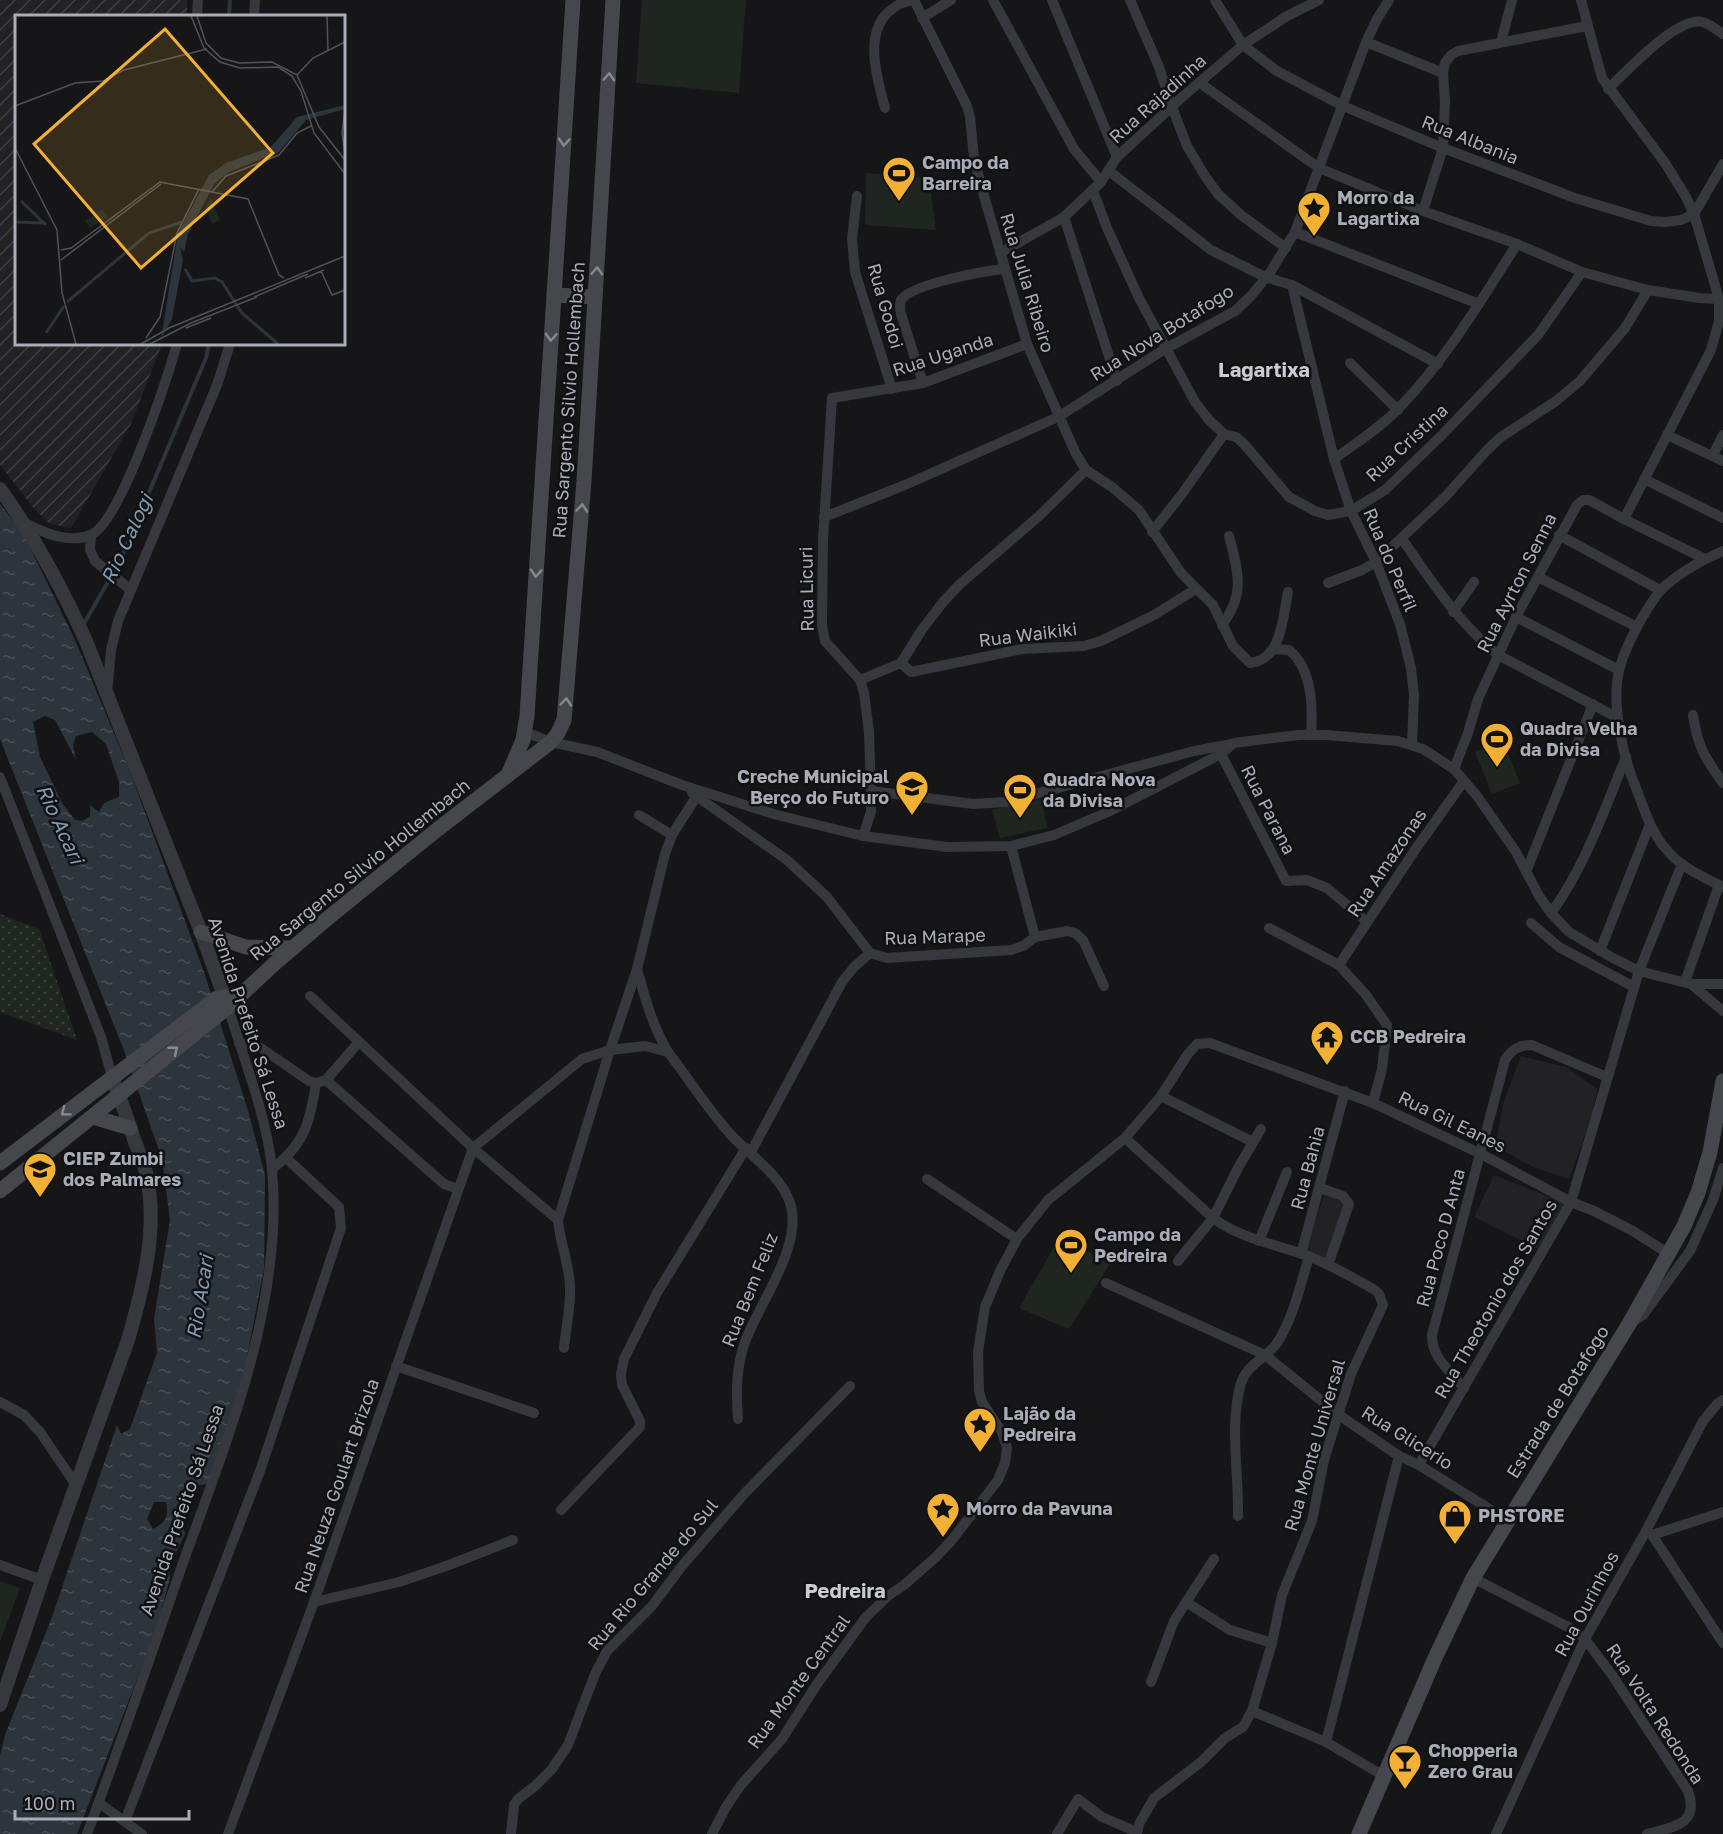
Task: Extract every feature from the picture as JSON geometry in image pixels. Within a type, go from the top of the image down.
[{"type":"main road","name":"Rua Sargento Silvio Hollembach","points":[[507,778],[525,732],[573,0]]},
{"type":"main road","name":"Rua Sargento Silvio Hollembach","points":[[0,1191],[93,1117],[226,1002],[438,829],[507,778],[551,742],[558,733],[566,709],[584,481],[613,0]]},
{"type":"main road","points":[[554,295],[596,297]]},
{"type":"main road","points":[[201,932],[246,947],[293,948]]},
{"type":"main road","name":"Rua Sargento Silvio Hollembach","points":[[0,1163],[117,1073],[226,1002]]},
{"type":"main road","name":"Estrada de Botafogo","points":[[1359,1834],[1435,1658],[1473,1578],[1629,1324],[1669,1254],[1698,1193],[1710,1152],[1723,1081]]},
{"type":"main road","points":[[93,1117],[130,1128]]},
{"type":"street","points":[[197,15],[198,0]]},
{"type":"street","points":[[254,15],[255,0]]},
{"type":"street","points":[[885,108],[874,67],[874,39],[882,20],[894,7],[913,0]]},
{"type":"street","name":"Rua Julia Ribeiro","points":[[913,0],[970,117],[974,158],[1027,344],[1058,417],[1086,470]]},
{"type":"street","points":[[922,18],[951,0]]},
{"type":"street","points":[[993,0],[1074,149],[1101,182]]},
{"type":"street","points":[[1052,0],[1117,157]]},
{"type":"street","points":[[1130,0],[1159,67],[1187,146],[1218,194],[1241,215],[1286,248]]},
{"type":"street","name":"Rua Albania","points":[[1215,0],[1243,45],[1277,71],[1343,105],[1443,148],[1575,198],[1651,221],[1680,220],[1694,214]]},
{"type":"street","name":"Rua Rajadinha","points":[[1000,253],[1064,218],[1101,182],[1117,157],[1243,45],[1287,16],[1319,0]]},
{"type":"street","name":"Rua Nova Botafogo","points":[[824,517],[905,485],[1058,417],[1165,349],[1235,311],[1265,278],[1295,232],[1366,42],[1389,0]]},
{"type":"street","points":[[1501,42],[1512,0]]},
{"type":"street","points":[[1581,0],[1599,70],[1608,89],[1665,163],[1694,214],[1719,299],[1721,320],[1711,350],[1624,519],[1705,559]]},
{"type":"street","points":[[1608,89],[1660,41],[1685,24],[1695,21],[1704,22],[1723,34]]},
{"type":"street","points":[[1423,211],[1443,148],[1445,101],[1443,74],[1445,63],[1450,55],[1458,51],[1587,26]]},
{"type":"street","points":[[1366,42],[1443,74]]},
{"type":"street","points":[[1200,83],[1319,168],[1423,211],[1517,244],[1582,272],[1648,290],[1719,299]]},
{"type":"street","points":[[1694,214],[1723,164]]},
{"type":"street","points":[[1109,171],[1211,250],[1265,278],[1292,285],[1438,363]]},
{"type":"street","name":"Rua Cristina","points":[[1093,191],[1134,288],[1195,402],[1224,434],[1236,437],[1244,444],[1289,497],[1315,511],[1328,515],[1350,511],[1385,490],[1538,334],[1582,272]]},
{"type":"street","name":"Rua Godoi","points":[[857,195],[852,239],[855,272],[892,389]]},
{"type":"street","points":[[1064,218],[1117,381]]},
{"type":"street","points":[[1295,232],[1479,304]]},
{"type":"street","points":[[1334,459],[1398,410],[1438,363],[1517,244]]},
{"type":"street","points":[[923,383],[902,314],[900,305],[902,300],[908,294],[934,284],[1004,269]]},
{"type":"street","name":"Rua do Perfil","points":[[1292,285],[1334,459],[1350,511],[1376,562],[1400,624],[1411,668],[1414,695],[1412,745]]},
{"type":"street","points":[[1328,583],[1376,562],[1446,496],[1494,444],[1556,401],[1580,381],[1625,328],[1648,290]]},
{"type":"street","name":"Rua Uganda","points":[[832,398],[923,383],[1027,344]]},
{"type":"street","points":[[25,524],[58,537],[74,538],[91,535],[100,528],[115,505],[132,471],[163,389],[177,345]]},
{"type":"street","points":[[107,694],[113,636],[217,385],[230,345]]},
{"type":"street","points":[[1350,363],[1398,410]]},
{"type":"street","name":"Rua Licuri","points":[[832,398],[821,570],[822,633],[825,641],[860,680]]},
{"type":"street","points":[[1152,532],[1224,434]]},
{"type":"street","points":[[1667,435],[1723,461]]},
{"type":"street","points":[[1713,455],[1723,435]]},
{"type":"street","points":[[864,836],[871,812],[872,791],[869,732],[860,680],[901,663],[921,631],[960,584],[1039,516],[1086,470],[1132,504],[1144,517],[1181,573],[1213,605],[1233,646],[1248,662],[1258,662],[1274,649],[1288,592]]},
{"type":"street","points":[[1644,479],[1723,518]]},
{"type":"street","name":"Avenida Prefeito Sá Lessa","points":[[0,489],[25,524],[86,641],[201,932],[226,1002],[263,1120],[272,1168],[273,1225],[267,1286],[249,1368],[211,1486],[87,1834]]},
{"type":"street","name":"Rua Ayrton Senna","points":[[1454,769],[1478,699],[1498,655],[1577,505],[1589,500],[1624,519]]},
{"type":"street","points":[[91,535],[92,556],[131,590]]},
{"type":"street","points":[[1222,625],[1236,603],[1238,590],[1238,570],[1229,536]]},
{"type":"street","points":[[1559,536],[1660,590]]},
{"type":"street","points":[[1402,539],[1453,612],[1481,641],[1498,655],[1618,718]]},
{"type":"street","points":[[1688,983],[1721,886],[1682,864],[1666,850],[1650,824],[1626,757],[1618,718],[1617,693],[1619,670],[1637,627],[1660,590],[1705,559],[1723,551]]},
{"type":"street","points":[[1538,577],[1637,627]]},
{"type":"street","points":[[1453,612],[1474,582]]},
{"type":"street","name":"Rua Waikiki","points":[[901,663],[911,672],[1022,649],[1084,646],[1118,634],[1179,601],[1196,589]]},
{"type":"street","points":[[1516,617],[1619,670]]},
{"type":"street","points":[[1274,649],[1288,650],[1300,664],[1312,701],[1311,735]]},
{"type":"street","points":[[1526,872],[1593,704]]},
{"type":"street","points":[[1693,715],[1697,740],[1706,759],[1723,783]]},
{"type":"street","points":[[525,732],[551,742],[597,752],[682,785],[777,815],[864,836],[947,847],[1011,846],[1054,835],[1087,822],[1221,754],[1234,743]]},
{"type":"street","points":[[872,791],[973,804],[1006,802],[1194,751],[1234,743],[1274,737],[1311,735],[1398,741],[1423,749],[1454,769],[1511,845],[1551,913],[1569,932],[1639,971],[1688,983],[1723,984]]},
{"type":"street","name":"Rua Parana","points":[[1221,754],[1286,881],[1307,880],[1327,888],[1367,922]]},
{"type":"street","points":[[1551,913],[1568,890],[1583,861],[1626,757]]},
{"type":"street","points":[[0,777],[117,1073],[130,1128],[147,1174],[151,1223],[139,1304],[128,1340],[1,1698]]},
{"type":"street","name":"Rua Amazonas","points":[[1339,965],[1464,781]]},
{"type":"street","name":"Rua Marape","points":[[682,785],[787,860],[826,897],[870,953],[887,958],[996,952],[1023,946],[1035,937],[1067,931],[1080,936],[1104,986]]},
{"type":"street","points":[[564,1348],[570,1288],[558,1220],[637,969],[672,835],[696,796]]},
{"type":"street","points":[[639,815],[672,835]]},
{"type":"street","points":[[1600,951],[1650,824]]},
{"type":"street","points":[[1011,846],[1035,937]]},
{"type":"street","name":"Rua Theotonio dos Santos","points":[[1419,1465],[1571,1202],[1639,971],[1682,864]]},
{"type":"street","points":[[1531,923],[1544,936],[1568,953],[1634,987]]},
{"type":"street","points":[[1269,928],[1339,965],[1366,994],[1387,1025],[1382,1069],[1373,1102]]},
{"type":"street","points":[[561,1510],[640,1427],[640,1421],[622,1385],[621,1374],[624,1359],[657,1293],[748,1150],[842,982],[870,953]]},
{"type":"street","name":"Rua Bem Feliz","points":[[637,969],[647,1008],[668,1052],[720,1122],[786,1194],[792,1210],[792,1227],[783,1263],[755,1319],[740,1358],[736,1393],[738,1419]]},
{"type":"street","points":[[1688,983],[1723,1011]]},
{"type":"street","points":[[309,996],[473,1148],[558,1220]]},
{"type":"street","points":[[272,1168],[297,1147],[321,1082],[359,1042]]},
{"type":"street","name":"Rua Monte Central","points":[[712,1834],[741,1785],[782,1739],[817,1684],[866,1617],[936,1557],[952,1540],[998,1480],[1005,1463],[1007,1448],[1002,1432],[982,1402],[979,1391],[978,1352],[985,1307],[1017,1239],[1048,1200],[1125,1138],[1161,1096],[1194,1047],[1200,1043],[1210,1043]]},
{"type":"street","name":"Rua Gil Eanes","points":[[1210,1043],[1373,1102],[1481,1154],[1571,1202],[1594,1210],[1669,1254]]},
{"type":"street","points":[[239,1044],[261,1048],[309,1081],[321,1082],[444,1184],[458,1189]]},
{"type":"street","name":"Rua Poco D Anta","points":[[1464,1388],[1438,1356],[1432,1342],[1432,1335],[1505,1060],[1520,1045],[1532,1045],[1606,1077]]},
{"type":"street","points":[[473,1148],[582,1059],[610,1050],[645,1046],[668,1052]]},
{"type":"street","name":"Rua Bahia","points":[[1238,1516],[1235,1428],[1241,1382],[1251,1367],[1274,1347],[1286,1327],[1346,1091]]},
{"type":"street","points":[[1161,1096],[1253,1142]]},
{"type":"street","points":[[1178,1261],[1213,1218],[1261,1129]]},
{"type":"street","points":[[1125,1138],[1213,1218],[1234,1232],[1305,1255],[1328,1265],[1349,1204],[1343,1196],[1320,1188]]},
{"type":"street","name":"Rua Neuza Goulart Brizola","points":[[228,1834],[314,1602],[473,1148]]},
{"type":"street","points":[[125,1821],[260,1471],[341,1228],[339,1207],[286,1158]]},
{"type":"street","points":[[1629,1324],[1643,1315],[1690,1251],[1718,1202],[1723,1167]]},
{"type":"street","points":[[1259,1241],[1287,1172]]},
{"type":"street","points":[[927,1179],[1017,1239]]},
{"type":"street","name":"Rua Monte Universal","points":[[1251,1711],[1272,1643],[1282,1595],[1312,1521],[1324,1460],[1351,1374],[1383,1305],[1379,1294],[1328,1265]]},
{"type":"street","name":"Rua Glicerio","points":[[1106,1283],[1265,1355],[1339,1415],[1399,1456],[1419,1465],[1508,1520]]},
{"type":"street","points":[[396,1366],[534,1413]]},
{"type":"street","name":"Rua Rio Grande do Sul","points":[[511,1834],[514,1806],[518,1798],[535,1786],[552,1769],[568,1745],[595,1674],[607,1651],[652,1606],[682,1566],[744,1494],[850,1386]]},
{"type":"street","name":"Rua Ourinhos","points":[[1496,1834],[1585,1640],[1649,1533],[1703,1421],[1723,1400]]},
{"type":"street","points":[[0,1402],[24,1415],[40,1432],[76,1485]]},
{"type":"street","points":[[1326,1742],[1399,1456]]},
{"type":"street","points":[[1723,1512],[1649,1533],[1723,1643]]},
{"type":"street","points":[[314,1602],[399,1582],[513,1540]]},
{"type":"street","points":[[1151,1682],[1174,1621],[1214,1559]]},
{"type":"street","points":[[0,1565],[42,1580]]},
{"type":"street","name":"Rua Volta Redonda","points":[[1473,1578],[1574,1630],[1585,1640],[1612,1675],[1682,1781],[1692,1803],[1689,1815],[1679,1826],[1647,1834]]},
{"type":"street","points":[[1186,1602],[1230,1630],[1272,1643]]},
{"type":"street","points":[[1057,1834],[1078,1800],[1102,1817],[1137,1833],[1139,1824],[1154,1798],[1201,1762],[1225,1738],[1243,1727],[1251,1711],[1326,1742],[1384,1776]]},
{"type":"street","points":[[99,1803],[142,1834]]},
{"type":"shaded area","points":[[0,0],[187,0],[187,15],[15,15],[15,345],[162,345],[131,424],[71,528],[50,524],[35,510],[0,465]]},
{"type":"shaded area","points":[[642,0],[746,0],[739,93],[636,83]]},
{"type":"shaded area","name":"Campo da Barreira","points":[[866,173],[929,178],[936,230],[865,225]]},
{"type":"shaded area","name":"Quadra Velha da Divisa","points":[[1503,741],[1520,783],[1492,794],[1475,752]]},
{"type":"shaded area","name":"Quadra Nova da Divisa","points":[[1042,799],[1047,828],[1000,838],[992,810]]},
{"type":"shaded area","points":[[0,914],[39,929],[77,1040],[0,1012]]},
{"type":"shaded area","points":[[1521,1056],[1566,1067],[1598,1089],[1587,1130],[1569,1179],[1533,1167],[1495,1146],[1504,1101]]},
{"type":"shaded area","points":[[1494,1175],[1566,1203],[1538,1249],[1474,1217]]},
{"type":"shaded area","points":[[1325,1193],[1347,1202],[1329,1260],[1304,1253]]},
{"type":"shaded area","name":"Campo da Pedreira","points":[[1061,1235],[1110,1264],[1069,1329],[1019,1308]]},
{"type":"shaded area","points":[[0,1581],[20,1588],[0,1642]]},
{"type":"water","name":"Rio Acari","points":[[0,504],[23,533],[75,640],[129,769],[205,975],[249,1114],[265,1175],[264,1269],[240,1393],[208,1484],[198,1485],[181,1515],[185,1534],[169,1567],[170,1578],[155,1633],[77,1834],[0,1834],[0,1755],[5,1735],[52,1617],[117,1425],[121,1434],[130,1429],[157,1353],[154,1319],[170,1220],[162,1159],[125,1053],[0,739]],"holes":[[[45,716],[55,720],[76,760],[73,745],[76,736],[92,732],[106,744],[119,782],[119,797],[104,803],[99,812],[90,805],[90,816],[83,821],[75,820],[62,803],[40,757],[33,722]],[[154,1502],[166,1502],[167,1515],[164,1521],[153,1529],[147,1519]]]},
{"type":"waterway","name":"Rio Calogi","points":[[229,15],[230,0]]},
{"type":"waterway","name":"Rio Calogi","points":[[82,627],[120,561],[206,358],[209,345]]},
{"type":"place","name":"Campo da Barreira","points":[[899,202]]},
{"type":"place","name":"Morro da Lagartixa","points":[[1314,237]]},
{"type":"place","name":"Quadra Velha da Divisa","points":[[1497,768]]},
{"type":"place","name":"Creche Municipal Berço do Futuro","points":[[912,816]]},
{"type":"place","name":"Quadra Nova da Divisa","points":[[1020,819]]},
{"type":"place","name":"CCB Pedreira","points":[[1327,1066]]},
{"type":"place","name":"CIEP Zumbi dos Palmares","points":[[40,1198]]},
{"type":"place","name":"Campo da Pedreira","points":[[1071,1274]]},
{"type":"place","name":"Lajão da Pedreira","points":[[980,1453]]},
{"type":"place","name":"Morro da Pavuna","points":[[943,1538]]},
{"type":"place","name":"PHSTORE","points":[[1455,1545]]},
{"type":"place","name":"Chopperia Zero Grau","points":[[1405,1790]]},
{"type":"district","name":"Lagartixa","points":[[1264,370]]},
{"type":"district","name":"Pedreira","points":[[845,1591]]}]
